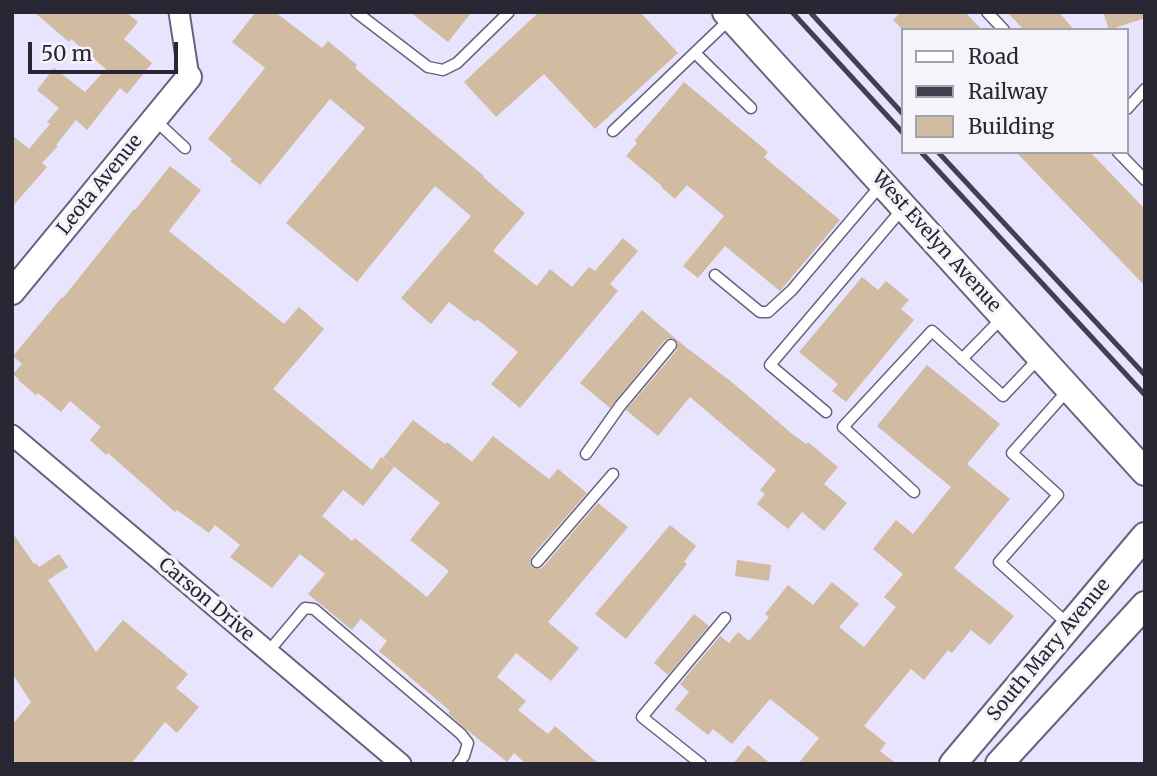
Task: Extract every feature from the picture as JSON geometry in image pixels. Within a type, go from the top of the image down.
[{"type":"main road","name":"West Evelyn Avenue","points":[[729,15],[1145,472]]},
{"type":"main road","name":"South Mary Avenue","points":[[953,764],[1145,536]]},
{"type":"main road","name":"South Mary Avenue","points":[[999,764],[1138,616]]},
{"type":"street","points":[[179,12],[189,78]]},
{"type":"street","name":"Leota Avenue","points":[[12,292],[189,78]]},
{"type":"street","name":"Carson Drive","points":[[12,435],[401,764]]},
{"type":"lane","points":[[359,13],[428,67],[443,70],[457,63],[509,12]]},
{"type":"lane","points":[[988,12],[1002,28]]},
{"type":"lane","points":[[613,131],[695,53],[729,15]]},
{"type":"lane","points":[[695,53],[751,108]]},
{"type":"lane","points":[[1129,107],[1145,89]]},
{"type":"lane","points":[[153,119],[186,148]]},
{"type":"lane","points":[[1120,154],[1145,180]]},
{"type":"lane","points":[[715,275],[760,312],[768,312],[792,290],[883,183]]},
{"type":"lane","points":[[826,412],[770,365],[904,206]]},
{"type":"lane","points":[[962,359],[1004,316]]},
{"type":"lane","points":[[914,492],[843,427],[932,331],[1003,396],[1040,356]]},
{"type":"lane","points":[[586,454],[620,405],[671,345]]},
{"type":"lane","points":[[1069,389],[1012,453],[1058,495],[999,562],[1070,625]]},
{"type":"lane","points":[[537,562],[612,474]]},
{"type":"lane","points":[[267,652],[305,608],[314,609],[461,734],[468,743],[458,764]]},
{"type":"lane","points":[[701,764],[642,717],[725,618]]},
{"type":"building","points":[[34,12],[126,12],[138,22],[124,39],[152,63],[127,94],[120,88],[87,130],[76,120],[42,163],[47,167],[12,207],[12,135],[29,149],[50,124],[47,122],[59,108],[37,90],[54,68],[85,92],[106,69]]},
{"type":"building","points":[[256,12],[275,12],[322,48],[328,41],[357,65],[355,68],[525,213],[493,251],[537,286],[550,269],[572,287],[589,267],[595,271],[623,238],[638,251],[610,284],[618,291],[520,408],[491,384],[518,352],[477,319],[475,322],[449,302],[431,324],[401,298],[471,216],[435,186],[357,282],[286,223],[365,128],[330,99],[260,185],[208,139],[265,68],[232,42]]},
{"type":"building","points":[[410,12],[472,12],[448,42]]},
{"type":"building","points":[[539,12],[640,12],[678,53],[595,129],[544,74],[496,117],[464,82]]},
{"type":"building","points":[[901,12],[965,12],[980,28],[902,29],[893,20]]},
{"type":"building","points":[[1007,12],[1059,12],[1072,28],[1022,28]]},
{"type":"building","points":[[1103,12],[1145,12],[1145,18],[1108,28]]},
{"type":"building","points":[[684,82],[768,152],[764,157],[840,220],[780,291],[725,246],[698,278],[683,266],[724,216],[687,185],[675,199],[626,156],[637,143],[635,140]]},
{"type":"building","points":[[1018,154],[1092,154],[1145,209],[1145,286]]},
{"type":"building","points":[[170,166],[201,190],[169,231],[284,324],[299,307],[324,329],[273,389],[372,470],[381,457],[394,467],[363,506],[343,490],[322,516],[352,541],[355,538],[427,597],[449,571],[410,540],[440,503],[383,458],[413,420],[472,462],[493,436],[549,479],[558,469],[587,493],[531,557],[530,564],[533,568],[543,567],[598,503],[628,527],[548,622],[579,648],[551,681],[516,653],[497,677],[526,701],[518,710],[548,734],[555,726],[599,764],[526,764],[514,753],[507,762],[379,651],[387,641],[361,619],[352,630],[308,594],[325,574],[300,554],[272,588],[230,557],[240,545],[215,525],[209,533],[177,510],[175,512],[108,453],[106,455],[90,440],[101,427],[70,401],[61,412],[38,393],[36,395],[13,374],[22,364],[13,356]]},
{"type":"building","points":[[862,277],[878,290],[886,281],[909,300],[901,309],[914,320],[846,402],[832,391],[838,384],[799,352]]},
{"type":"building","points":[[642,310],[791,433],[806,444],[808,442],[838,467],[824,484],[847,503],[824,531],[802,512],[788,529],[757,504],[765,494],[760,490],[776,470],[690,397],[658,436],[626,410],[677,350],[678,343],[675,339],[665,340],[610,408],[580,383]]},
{"type":"building","points":[[927,365],[1000,424],[967,464],[1010,499],[954,568],[1014,616],[990,645],[971,630],[952,653],[948,650],[924,680],[911,669],[864,726],[886,743],[880,751],[897,764],[798,764],[819,738],[770,699],[732,744],[713,729],[708,735],[675,709],[689,692],[680,684],[720,636],[729,643],[738,632],[749,641],[769,617],[765,614],[788,585],[813,605],[832,582],[859,604],[839,627],[864,647],[896,607],[884,597],[903,574],[873,549],[896,520],[913,534],[951,487],[877,426]]},
{"type":"building","points":[[670,525],[696,546],[684,562],[687,564],[626,639],[595,614]]},
{"type":"building","points":[[12,532],[34,564],[39,567],[59,554],[68,567],[48,580],[96,652],[123,620],[188,674],[176,688],[199,707],[177,733],[165,722],[131,764],[18,764],[12,759],[12,725],[31,702],[12,673]]},
{"type":"building","points":[[737,560],[771,565],[769,581],[735,576]]},
{"type":"building","points":[[694,614],[709,626],[668,675],[654,663]]},
{"type":"building","points":[[748,745],[771,764],[733,764]]},
{"type":"railway","points":[[792,12],[902,132]]},
{"type":"railway","points":[[810,12],[902,113]]},
{"type":"railway","points":[[923,154],[1145,395]]},
{"type":"railway","points":[[940,154],[1145,375]]}]
